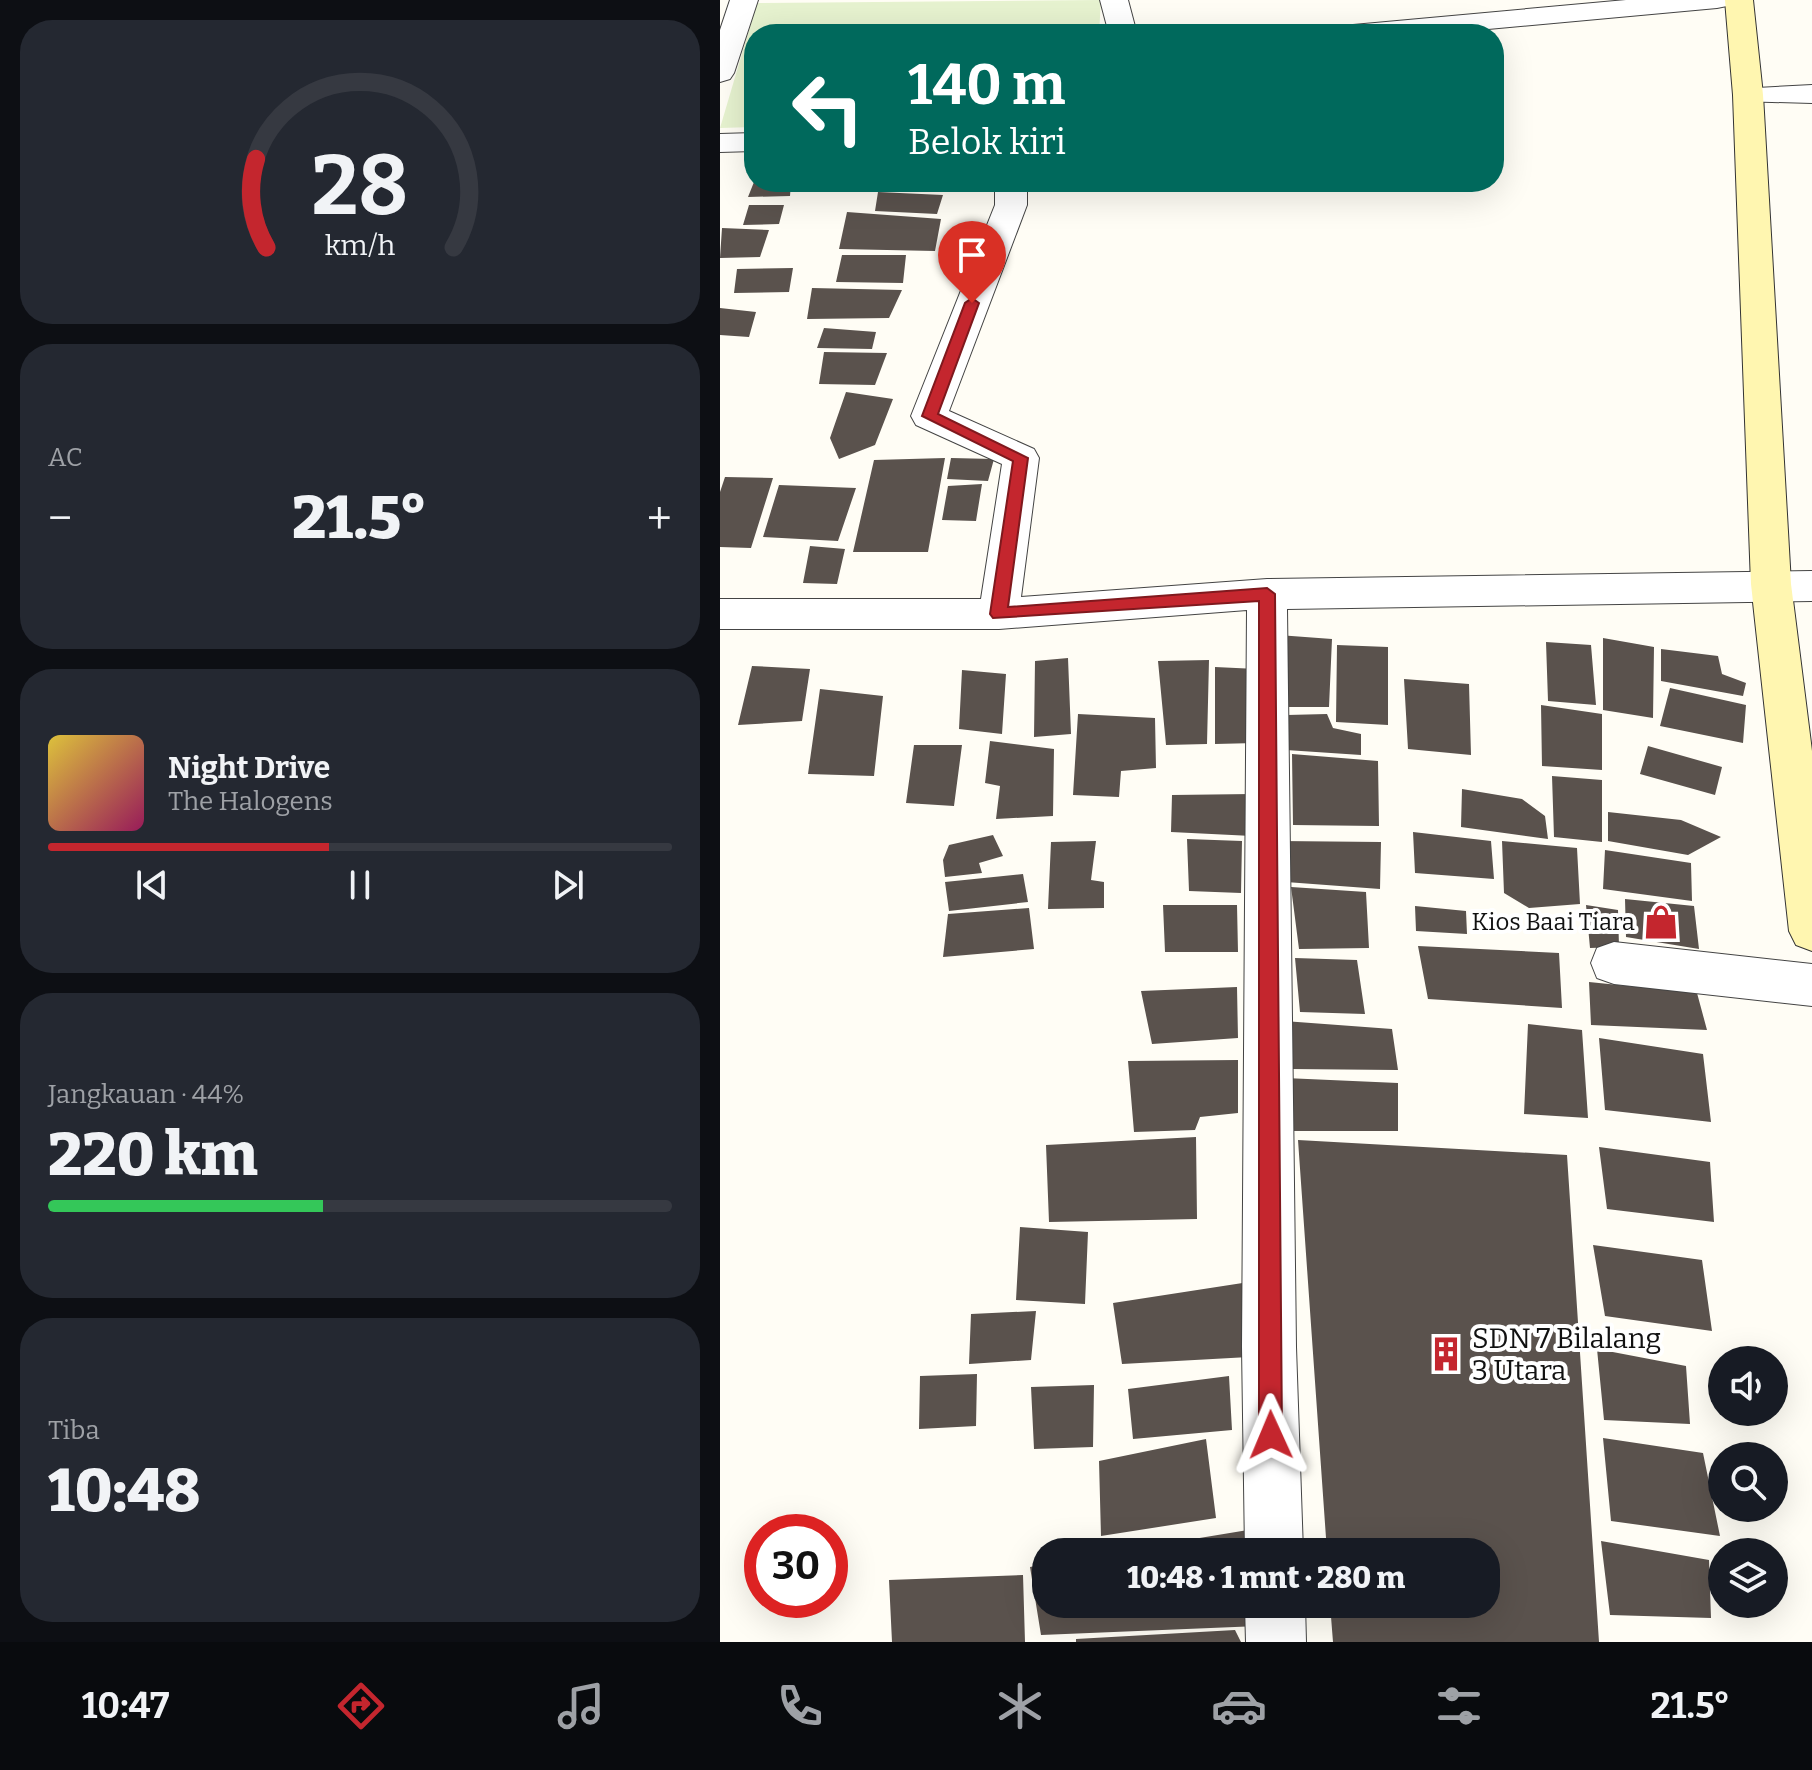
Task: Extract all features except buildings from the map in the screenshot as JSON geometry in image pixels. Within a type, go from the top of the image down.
[{"type":"street","points":[[720,73],[744,0]]},
{"type":"street","points":[[1114,0],[1120,24]]},
{"type":"street","points":[[1452,24],[1717,0]]},
{"type":"street","points":[[1739,0],[1748,95],[1771,584],[1812,931]]},
{"type":"street","points":[[1748,95],[1812,94]]},
{"type":"street","points":[[720,143],[744,142]]},
{"type":"street","points":[[999,614],[1021,458],[929,416],[1011,205],[1011,192]]},
{"type":"street","points":[[720,614],[999,614],[1267,594],[1771,584],[1812,586]]},
{"type":"street","points":[[1267,594],[1269,1347],[1274,1538]]},
{"type":"street","points":[[1614,963],[1812,985]]},
{"type":"street","points":[[1275,1618],[1276,1642]]},
{"type":"green space","points":[[1101,0],[1100,24],[751,24],[757,3]]},
{"type":"green space","points":[[744,47],[744,127],[720,128]]},
{"type":"place","name":"Kios Baai Tiara","points":[[1661,922]]},
{"type":"place","name":"SDN 7 Bilalang 3 Utara","points":[[1446,1354]]},
{"type":"route","points":[[972,303],[929,416],[936,422],[1021,458],[999,614],[1267,594],[1268,1315],[1271,1435]]}]
